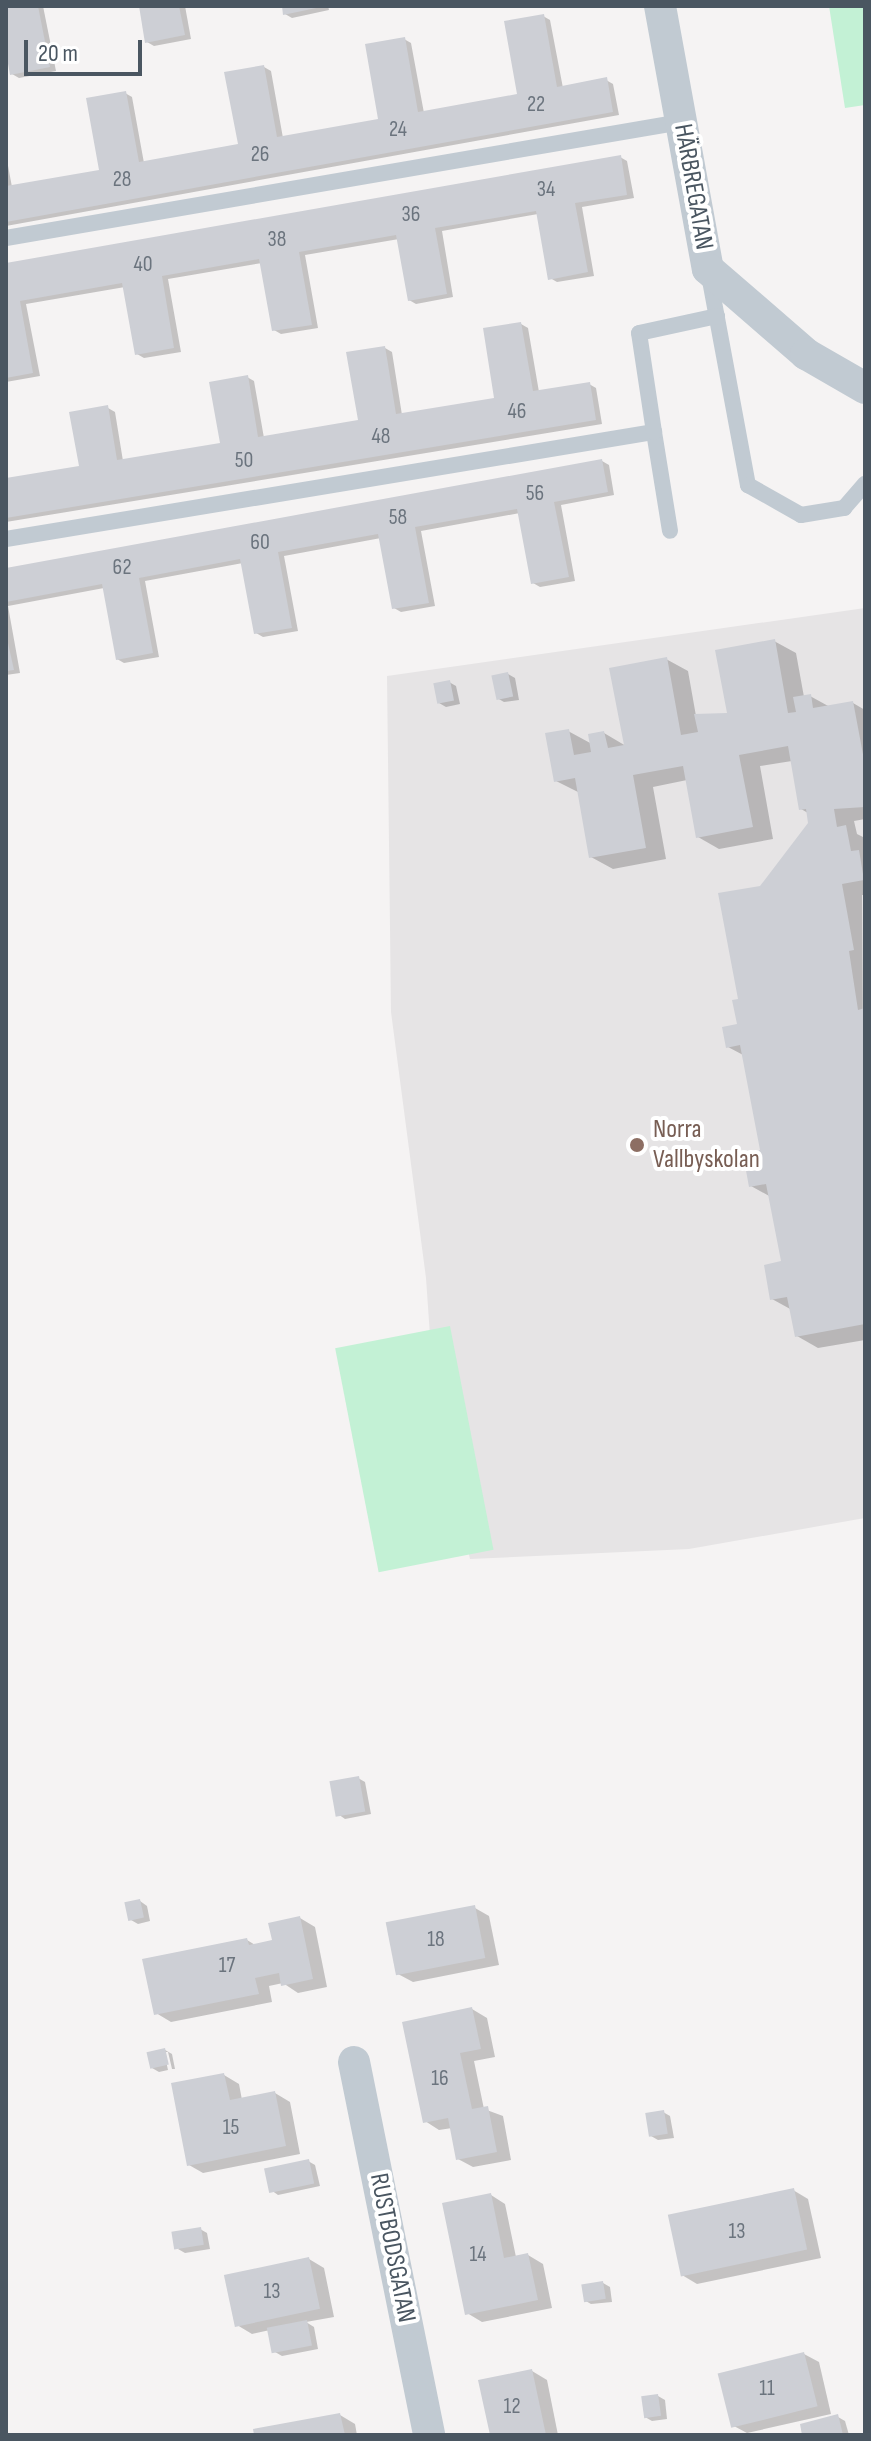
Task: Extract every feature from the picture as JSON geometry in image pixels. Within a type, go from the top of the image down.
[{"type":"street","name":"HÄRBREGATAN","points":[[660,6],[708,269],[806,354],[865,388]]},
{"type":"street","name":"RUSTBODSGATAN","points":[[354,2062],[429,2435]]},
{"type":"lane","points":[[6,238],[681,122]]},
{"type":"lane","points":[[708,269],[748,485],[801,515],[844,508],[865,484]]},
{"type":"lane","points":[[670,531],[639,333],[717,316]]},
{"type":"lane","points":[[6,539],[654,432]]},
{"type":"shaded area","name":"Norra Vallbyskolan","points":[[865,608],[865,1518],[689,1549],[470,1559],[435,1408],[426,1278],[391,1012],[387,676]]},
{"type":"green space","points":[[829,6],[865,6],[865,105],[845,108]]},
{"type":"green space","points":[[450,1326],[494,1550],[379,1572],[335,1348]]},
{"type":"building","points":[[6,6],[38,6],[50,67],[10,75],[6,52]]},
{"type":"building","points":[[139,6],[179,6],[185,35],[145,43]]},
{"type":"building","points":[[282,6],[320,6],[321,7],[283,15]]},
{"type":"building","points":[[544,14],[557,87],[607,77],[613,112],[6,222],[6,186],[99,170],[86,98],[126,91],[139,162],[238,144],[224,72],[264,65],[277,137],[378,119],[365,44],[405,37],[418,112],[517,94],[504,21]]},
{"type":"building","points":[[621,155],[627,195],[575,203],[588,272],[548,280],[536,211],[435,228],[447,294],[408,301],[396,235],[299,252],[312,325],[272,331],[259,259],[162,276],[174,348],[135,355],[122,283],[20,301],[33,373],[6,378],[6,263]]},
{"type":"building","points":[[521,322],[533,391],[590,382],[596,420],[6,518],[6,478],[79,466],[69,412],[108,405],[117,460],[220,443],[209,382],[248,375],[258,437],[358,420],[346,352],[385,346],[396,414],[494,398],[483,328]]},
{"type":"building","points":[[602,459],[608,492],[554,502],[569,577],[531,584],[517,509],[415,527],[429,603],[392,609],[378,534],[278,552],[292,628],[254,634],[240,559],[139,578],[153,653],[116,660],[102,584],[6,602],[6,568]]},
{"type":"building","points":[[6,634],[14,670],[6,671]]},
{"type":"building","points":[[775,639],[788,713],[796,712],[793,697],[811,694],[813,708],[853,701],[865,765],[865,807],[834,809],[837,827],[846,825],[851,851],[859,850],[864,880],[842,884],[854,950],[849,951],[858,1010],[865,1008],[865,1324],[795,1337],[787,1297],[770,1300],[764,1265],[781,1261],[766,1184],[749,1187],[743,1154],[760,1150],[740,1045],[726,1048],[722,1027],[737,1024],[732,1000],[738,999],[718,893],[760,886],[808,823],[806,809],[799,810],[788,746],[739,755],[753,827],[696,838],[683,766],[633,775],[646,848],[589,858],[575,778],[554,782],[545,733],[569,729],[574,755],[591,752],[588,734],[604,731],[608,748],[624,745],[609,668],[667,657],[681,735],[698,732],[694,714],[727,713],[715,650]]},
{"type":"building","points":[[508,672],[513,696],[497,700],[491,676]]},
{"type":"building","points":[[450,680],[454,701],[437,704],[433,683]]},
{"type":"building","points":[[359,1776],[365,1811],[336,1817],[329,1781]]},
{"type":"building","points":[[140,1899],[144,1918],[128,1921],[124,1902]]},
{"type":"building","points":[[475,1905],[485,1958],[396,1975],[386,1922]]},
{"type":"building","points":[[300,1916],[313,1979],[281,1986],[279,1973],[255,1978],[259,1994],[154,2015],[142,1959],[247,1938],[249,1945],[272,1940],[268,1923]]},
{"type":"building","points":[[472,2007],[481,2049],[460,2053],[472,2109],[488,2106],[497,2152],[456,2160],[448,2118],[423,2123],[402,2022]]},
{"type":"building","points":[[165,2048],[169,2065],[150,2069],[146,2052]]},
{"type":"building","points":[[224,2073],[230,2100],[275,2091],[286,2146],[187,2166],[171,2083]]},
{"type":"building","points":[[664,2110],[668,2134],[649,2137],[645,2113]]},
{"type":"building","points":[[309,2159],[314,2183],[269,2193],[264,2169]]},
{"type":"building","points":[[794,2188],[807,2250],[681,2276],[668,2215]]},
{"type":"building","points":[[491,2193],[504,2258],[528,2253],[538,2300],[465,2315],[442,2203]]},
{"type":"building","points":[[201,2227],[204,2245],[174,2249],[171,2232]]},
{"type":"building","points":[[309,2257],[320,2309],[235,2327],[224,2275]]},
{"type":"building","points":[[603,2281],[606,2299],[584,2302],[581,2284]]},
{"type":"building","points":[[307,2320],[312,2346],[272,2353],[267,2328]]},
{"type":"building","points":[[804,2352],[818,2406],[731,2428],[718,2374]]},
{"type":"building","points":[[532,2369],[546,2435],[490,2435],[478,2380]]},
{"type":"building","points":[[658,2394],[661,2416],[644,2418],[641,2396]]},
{"type":"building","points":[[340,2413],[345,2435],[254,2435],[253,2429]]},
{"type":"building","points":[[838,2414],[843,2435],[802,2435],[800,2424]]},
{"type":"place","name":"Norra Vallbyskolan","points":[[637,1145]]}]
